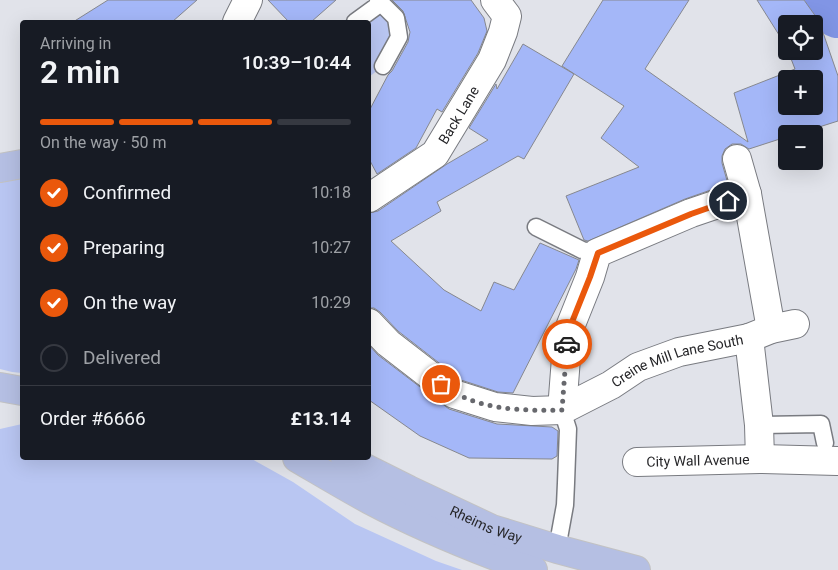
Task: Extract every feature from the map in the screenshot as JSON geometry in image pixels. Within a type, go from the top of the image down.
[{"type":"main road","points":[[0,168],[20,164]]},
{"type":"main road","name":"Rheims Way","points":[[300,460],[401,516],[478,550],[533,570]]},
{"type":"main road","name":"Rheims Way","points":[[349,460],[492,529],[636,570]]},
{"type":"street","points":[[238,20],[248,0]]},
{"type":"street","name":"Back Lane","points":[[371,191],[435,154],[492,60],[503,32],[507,16],[495,0]]},
{"type":"street","name":"City Wall Avenue","points":[[737,158],[747,194],[772,330],[759,425],[760,459]]},
{"type":"street","points":[[371,325],[388,344],[454,394],[495,407],[532,411],[562,410],[568,332],[598,253],[691,214],[747,194]]},
{"type":"street","name":"Creine Mill Lane South","points":[[562,410],[638,367],[679,352],[772,330]]},
{"type":"street","name":"City Wall Avenue","points":[[637,462],[760,459],[831,452]]},
{"type":"lane","points":[[358,20],[380,2],[396,18],[399,37],[383,66]]},
{"type":"lane","points":[[536,227],[582,250],[598,253]]},
{"type":"lane","points":[[557,549],[564,505],[568,429],[562,410]]},
{"type":"lane","points":[[759,425],[821,424],[831,452]]},
{"type":"shaded area","points":[[381,3],[396,18],[383,66],[371,75],[371,20],[358,20]]},
{"type":"shaded area","points":[[20,178],[20,373],[0,369],[0,182]]},
{"type":"shaded area","points":[[20,424],[20,460],[254,460],[293,482],[355,524],[436,561],[462,570],[0,570],[0,429]]},
{"type":"building","points":[[108,0],[197,0],[174,20],[76,20]]},
{"type":"building","points":[[268,0],[336,0],[313,20],[287,20]]},
{"type":"building","points":[[392,0],[471,0],[484,18],[487,31],[478,53],[442,112],[437,109],[416,148],[377,174],[371,163],[371,107],[408,42],[410,32],[403,11]]},
{"type":"building","points":[[603,0],[689,0],[645,69],[748,142],[734,93],[778,76],[778,115],[823,115],[823,70],[792,70],[795,69],[792,60],[823,60],[823,33],[838,76],[838,121],[823,126],[778,125],[778,140],[749,149],[741,144],[732,144],[725,149],[722,156],[728,184],[685,199],[588,241],[584,240],[566,196],[639,167],[601,138],[624,106],[562,66]]},
{"type":"building","points":[[757,0],[804,0],[815,15],[778,15],[778,33]]},
{"type":"building","points":[[523,44],[574,74],[524,159],[518,156],[437,202],[441,211],[391,241],[444,290],[481,311],[494,282],[514,290],[540,243],[579,260],[513,393],[498,392],[461,380],[398,331],[380,312],[371,308],[371,213],[378,211],[447,164],[488,140],[469,128],[496,84],[497,89]]},
{"type":"building","points":[[371,347],[378,355],[449,409],[497,424],[552,427],[558,431],[557,456],[552,459],[469,458],[420,436],[371,401]]},
{"type":"waterway","points":[[831,0],[838,12]]},
{"type":"way so far","points":[[441,384],[454,394],[495,407],[532,411],[562,410],[567,344]]},
{"type":"route","points":[[567,344],[568,332],[598,253],[691,214],[728,201]]}]
